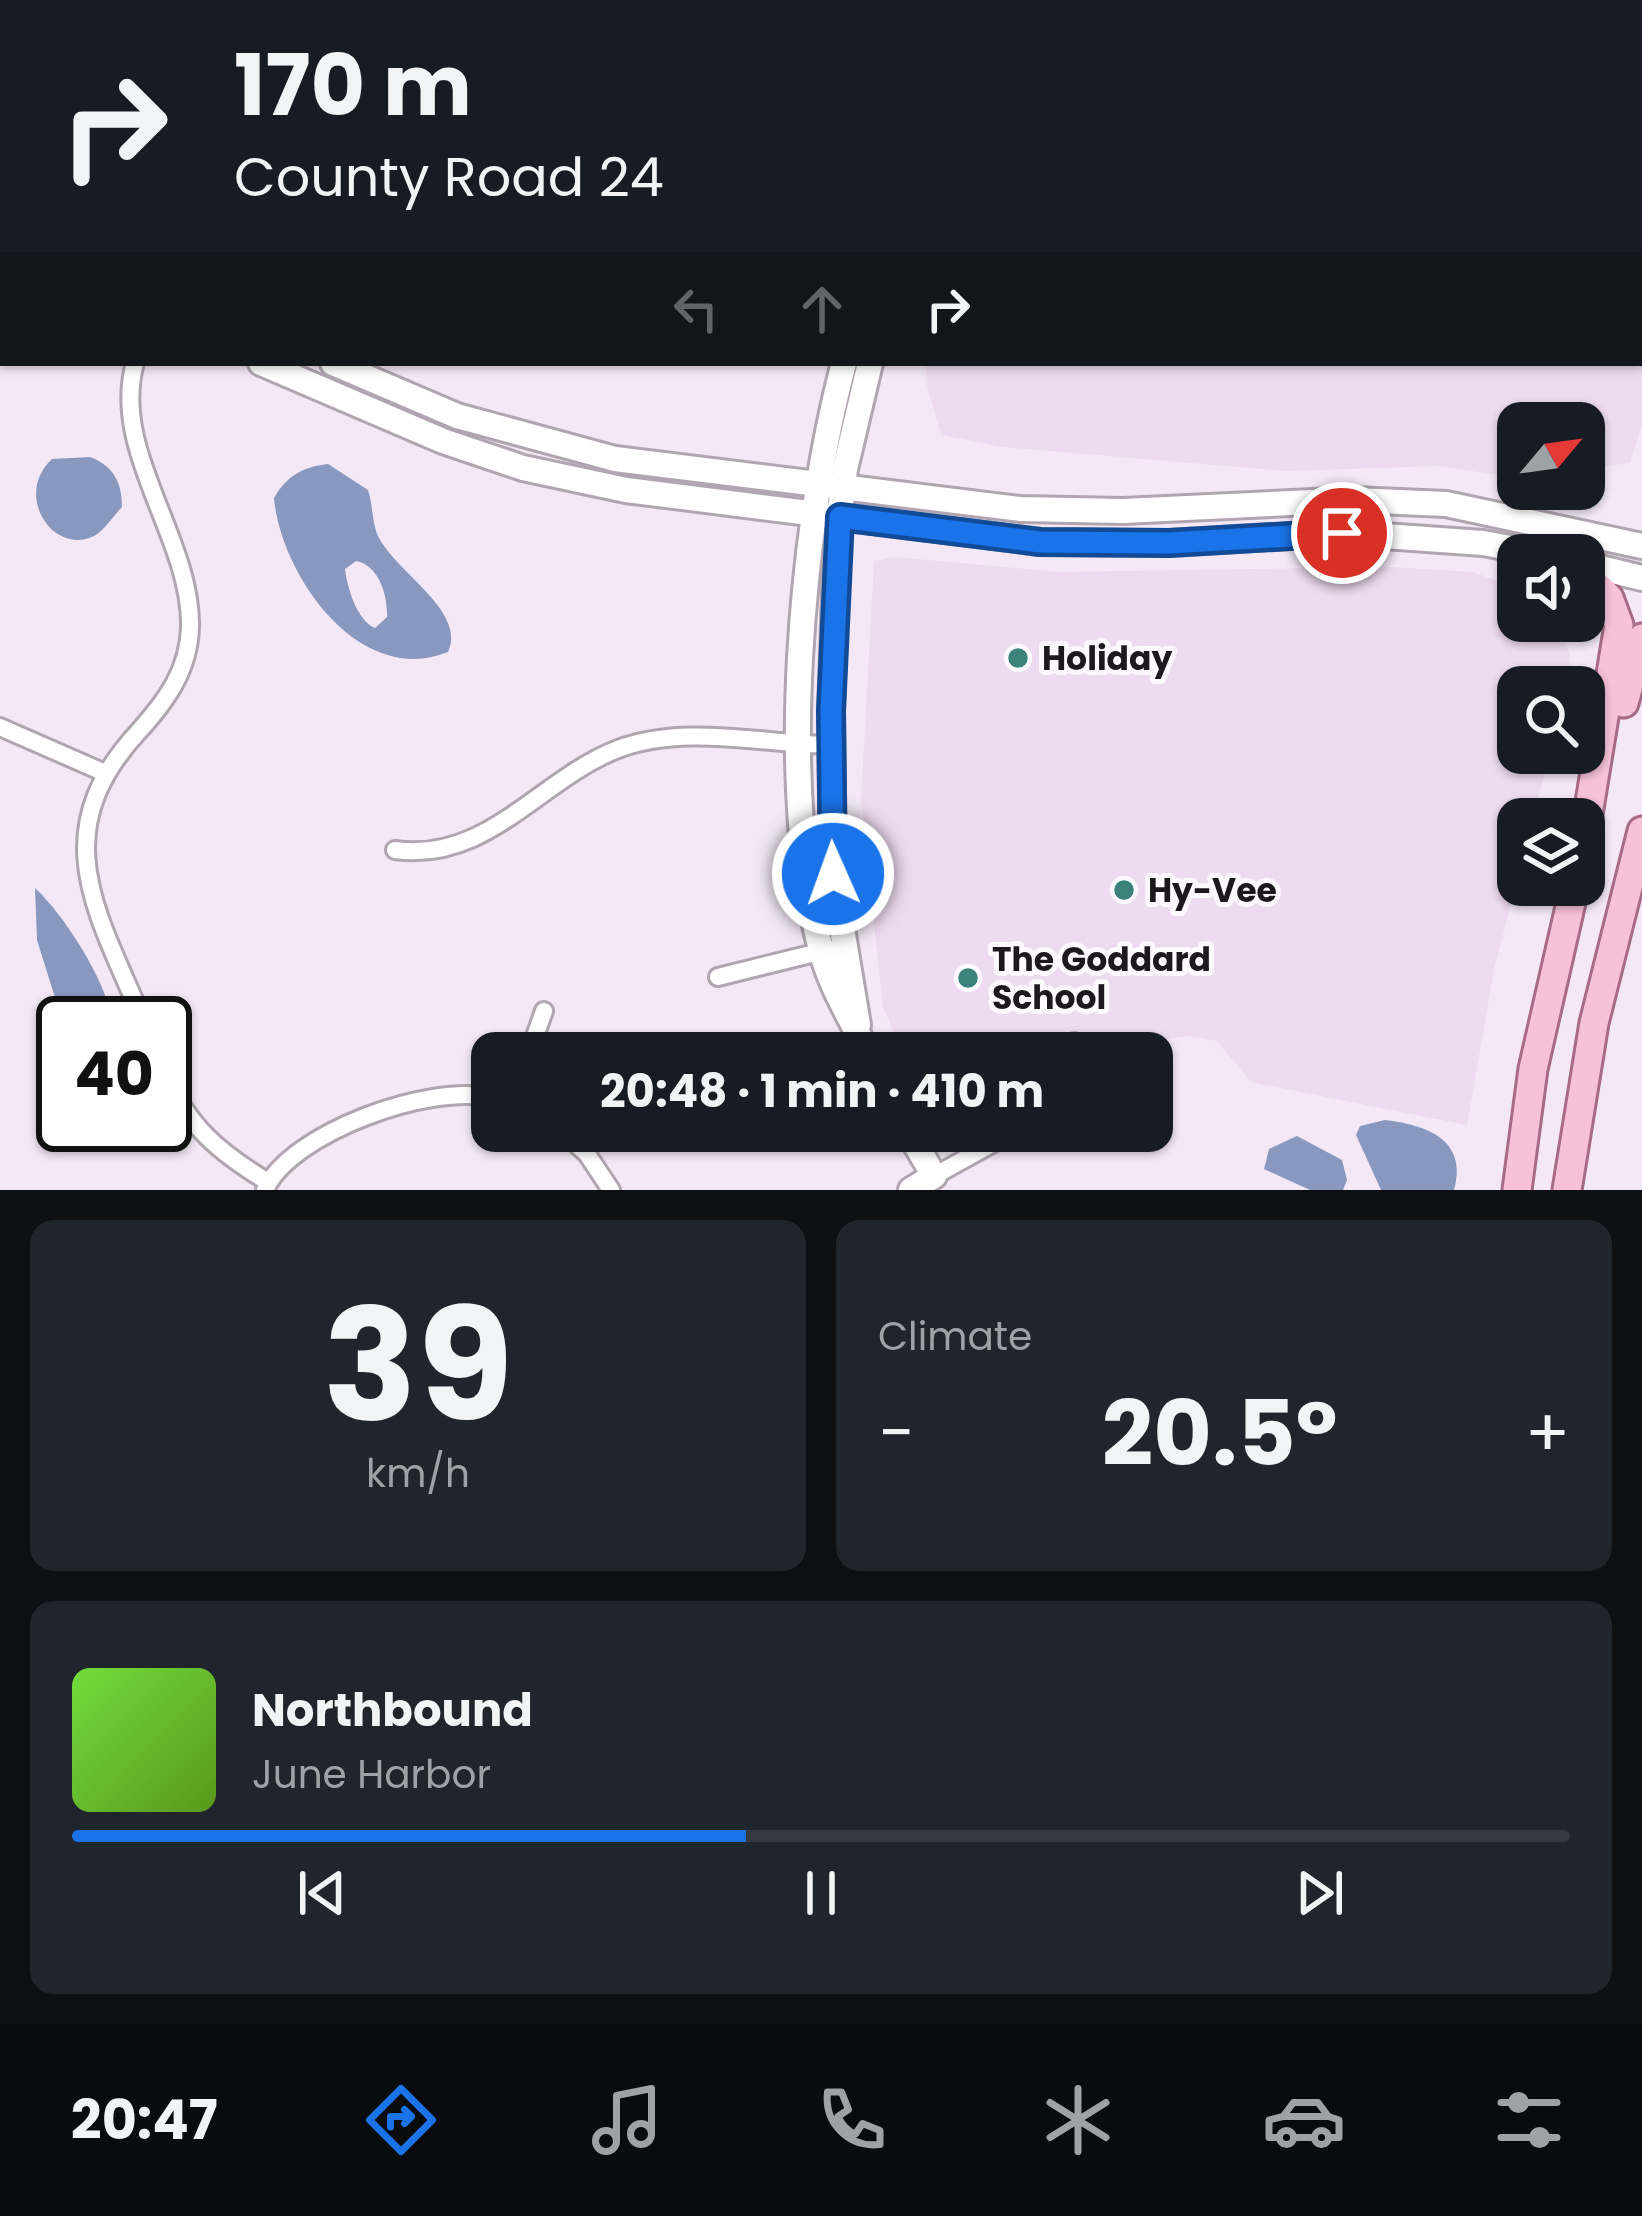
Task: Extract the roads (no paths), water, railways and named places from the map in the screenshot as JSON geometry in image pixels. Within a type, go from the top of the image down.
[{"type":"main road","points":[[1591,798],[1618,625],[1605,593]]},
{"type":"main road","points":[[1597,798],[1642,638]]},
{"type":"main road","points":[[1567,1190],[1594,1023],[1642,831]]},
{"type":"main road","points":[[1517,1190],[1533,1069],[1570,906]]},
{"type":"street","points":[[133,996],[87,886],[85,829],[105,773],[175,686],[190,630],[180,568],[131,414],[134,366]]},
{"type":"street","points":[[268,366],[443,441],[523,468],[626,490],[1040,542],[1169,543],[1342,533],[1497,546]]},
{"type":"street","points":[[340,366],[457,416],[615,459],[1020,509],[1123,511],[1354,500],[1446,504],[1642,546]]},
{"type":"street","points":[[843,366],[817,486],[806,581],[801,744],[807,874],[859,1032]]},
{"type":"street","points":[[832,948],[831,745],[840,517],[869,366]]},
{"type":"street","points":[[1605,572],[1642,578]]},
{"type":"street","points":[[0,728],[105,773]]},
{"type":"street","points":[[395,850],[430,855],[498,826],[620,748],[678,737],[831,745]]},
{"type":"street","points":[[718,976],[832,948]]},
{"type":"street","points":[[537,1032],[544,1011]]},
{"type":"street","points":[[192,1121],[207,1142],[267,1186],[302,1154],[391,1105],[452,1093],[471,1095]]},
{"type":"street","points":[[585,1152],[611,1190]]},
{"type":"street","points":[[920,1152],[934,1177]]},
{"type":"street","points":[[911,1190],[978,1152]]},
{"type":"water","points":[[90,457],[115,476],[122,507],[94,536],[65,537],[52,530],[37,504],[41,473],[52,459]]},
{"type":"water","points":[[328,464],[368,490],[378,536],[448,622],[448,652],[415,659],[384,654],[330,617],[309,590],[292,560],[274,498],[290,478]],"holes":[[[356,561],[376,575],[386,600],[387,617],[375,628],[358,611],[346,576],[345,569]]]},
{"type":"water","points":[[35,888],[83,951],[105,996],[55,996],[37,940]]},
{"type":"water","points":[[1385,1120],[1429,1131],[1449,1147],[1457,1173],[1454,1190],[1381,1190],[1356,1135],[1360,1126]]},
{"type":"water","points":[[1297,1136],[1342,1160],[1347,1180],[1343,1190],[1310,1190],[1264,1169],[1269,1149]]},
{"type":"place","name":"Holiday","points":[[1018,658]]},
{"type":"place","name":"Hy-Vee","points":[[1124,890]]},
{"type":"place","name":"The Goddard School","points":[[968,978]]}]
